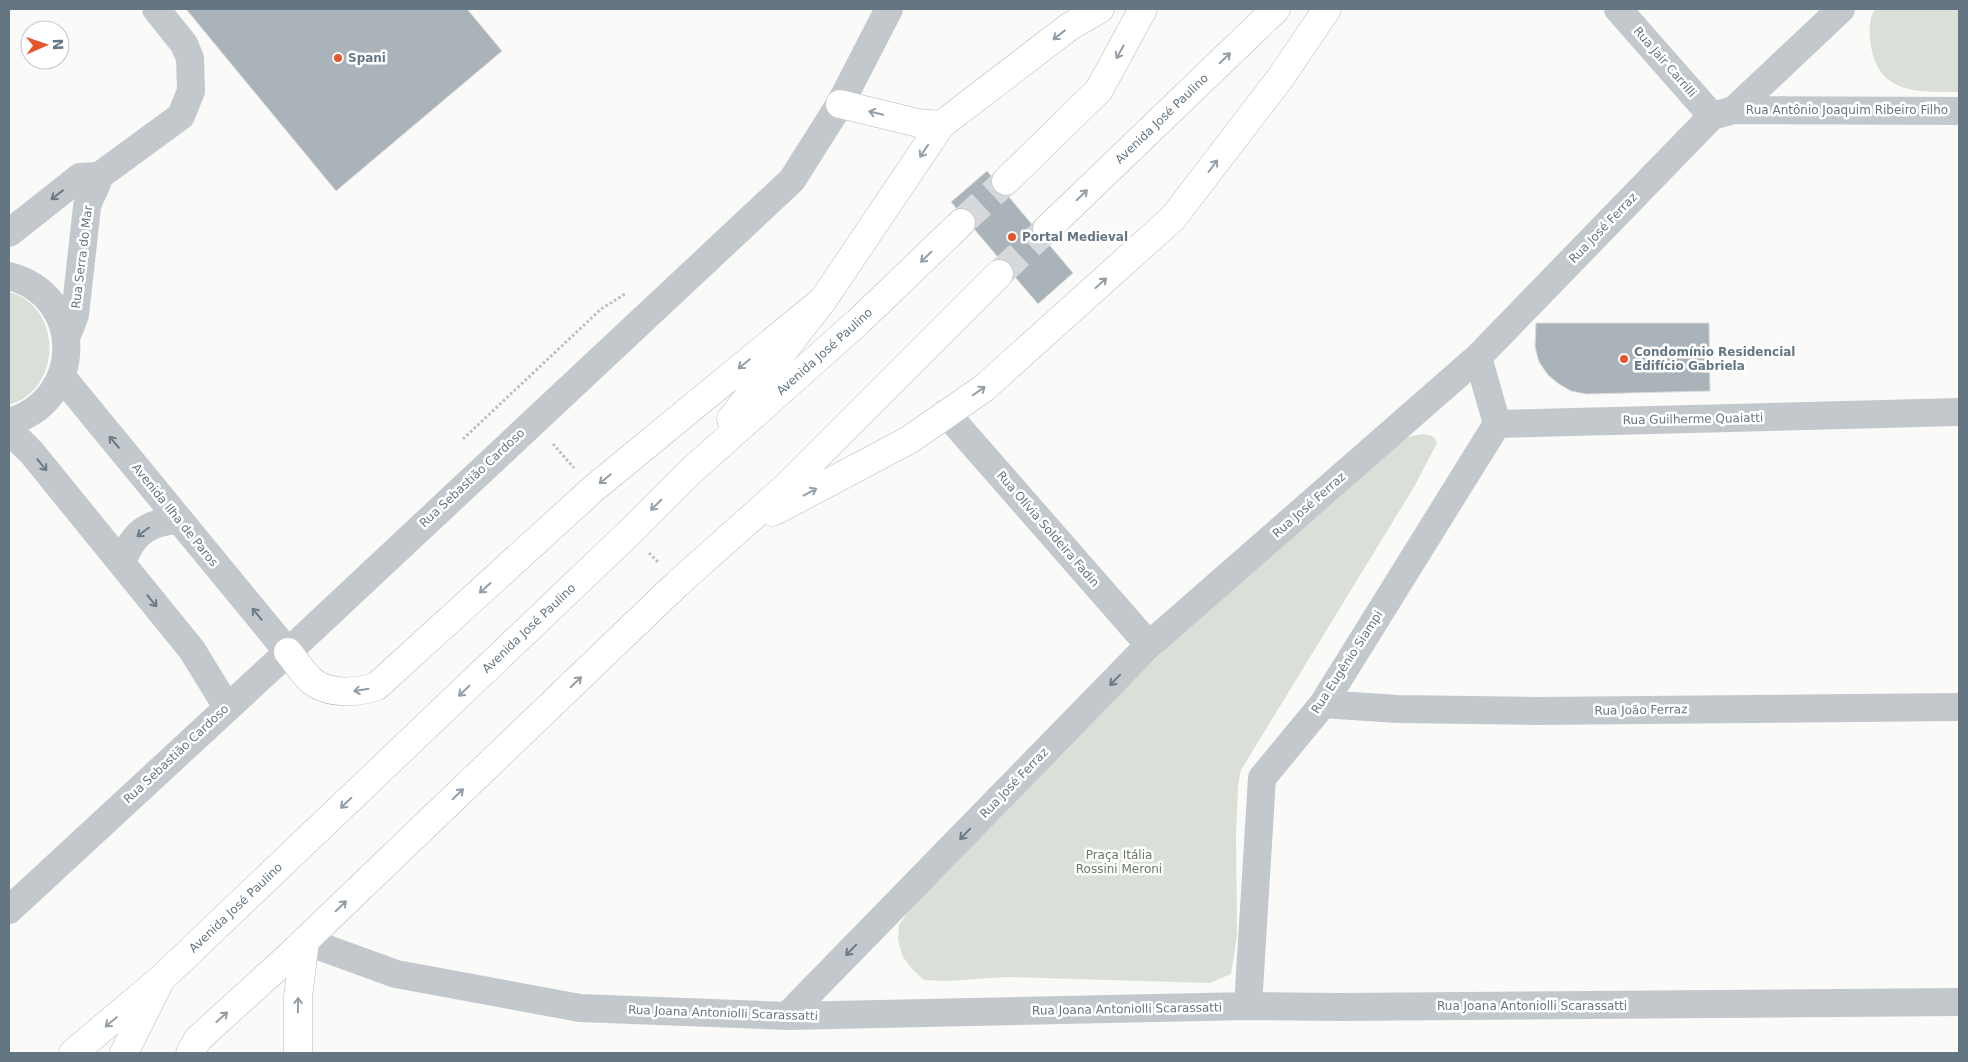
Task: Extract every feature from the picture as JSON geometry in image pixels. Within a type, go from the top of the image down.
[{"type":"main road","points":[[691,471],[823,300],[941,125],[1069,27],[1100,9]]},
{"type":"main road","points":[[1006,181],[1099,90],[1143,9]]},
{"type":"main road","name":"Avenida José Paulino","points":[[1047,229],[1276,9]]},
{"type":"main road","points":[[737,532],[909,440],[984,388],[1174,218],[1281,77],[1327,9]]},
{"type":"main road","points":[[840,104],[918,123],[941,125]]},
{"type":"main road","name":"Avenida José Paulino","points":[[124,1053],[161,979],[631,531],[691,471],[859,321],[961,223]]},
{"type":"main road","points":[[190,1053],[198,1039],[305,941],[670,591],[786,487],[999,274]]},
{"type":"main road","points":[[288,652],[314,682],[329,688],[363,691],[377,686],[593,489],[823,300]]},
{"type":"main road","points":[[298,1053],[298,997],[305,941]]},
{"type":"main road","points":[[74,1053],[161,979]]},
{"type":"street","points":[[9,233],[80,177],[99,176],[181,116],[191,91],[190,58],[184,44],[156,9]]},
{"type":"street","name":"Rua Sebastião Cardoso","points":[[9,910],[288,652],[792,180],[840,104],[889,9]]},
{"type":"street","name":"Rua Jair Carrilli","points":[[1618,9],[1723,113]]},
{"type":"street","name":"Rua José Ferraz","points":[[787,1016],[1149,645],[1478,357],[1723,113],[1841,9]]},
{"type":"street","name":"Rua Antônio Joaquim Ribeiro Filho","points":[[1723,113],[1959,111]]},
{"type":"street","name":"Rua Serra do Mar","points":[[66,338],[75,315],[87,207],[96,189],[99,176]]},
{"type":"street","points":[[9,276],[36,288],[51,302],[61,319],[66,338],[67,358],[62,377],[52,394],[39,408],[22,419],[9,422]]},
{"type":"street","points":[[1478,357],[1497,424]]},
{"type":"street","name":"Avenida Ilha de Paros","points":[[62,377],[288,652]]},
{"type":"street","name":"Rua Guilherme Quaiatti","points":[[1497,424],[1959,412]]},
{"type":"street","name":"Rua Olívia Soldeira Fadin","points":[[946,413],[1149,645]]},
{"type":"street","name":"Rua Eugênio Siampi","points":[[1248,1006],[1262,778],[1323,704],[1497,424]]},
{"type":"street","points":[[9,430],[32,453],[192,650],[227,707]]},
{"type":"street","points":[[122,563],[132,541],[141,532],[152,525],[165,521],[179,520]]},
{"type":"street","name":"Rua João Ferraz","points":[[1323,704],[1397,709],[1535,712],[1959,707]]},
{"type":"street","name":"Rua Joana Antoniolli Scarassatti","points":[[305,941],[396,974],[580,1008],[787,1016],[1248,1006],[1350,1007],[1959,1002]]},
{"type":"path","points":[[463,439],[601,309],[632,289]]},
{"type":"green space","points":[[1875,9],[1959,9],[1959,92],[1930,92],[1903,87],[1892,82],[1882,74],[1875,62],[1870,41],[1870,23]]},
{"type":"green space","points":[[9,292],[27,301],[40,314],[47,330],[50,348],[47,367],[39,383],[26,396],[9,405]]},
{"type":"green space","name":"Praça Itália Rossini Meroni","points":[[1422,434],[1435,438],[1437,443],[1414,487],[1241,770],[1238,785],[1236,836],[1237,936],[1231,974],[1210,983],[1006,977],[949,981],[924,980],[913,970],[903,957],[898,940],[899,925],[915,902],[1177,637],[1399,439]]},
{"type":"building","points":[[186,9],[467,9],[502,51],[336,191]]},
{"type":"building","name":"Portal Medieval","points":[[987,171],[1073,273],[1038,304],[951,202]]},
{"type":"building","name":"Condomínio Residencial Edifício Gabriela","points":[[1536,323],[1709,323],[1710,391],[1586,394],[1571,391],[1548,375],[1539,362],[1535,347]]},
{"type":"tunnel","points":[[961,223],[1006,181]]},
{"type":"tunnel","points":[[999,274],[1047,229]]},
{"type":"place","name":"Spani","points":[[338,58]]},
{"type":"place","name":"Portal Medieval","points":[[1012,237]]},
{"type":"place","name":"Condomínio Residencial Edifício Gabriela","points":[[1624,359]]}]
